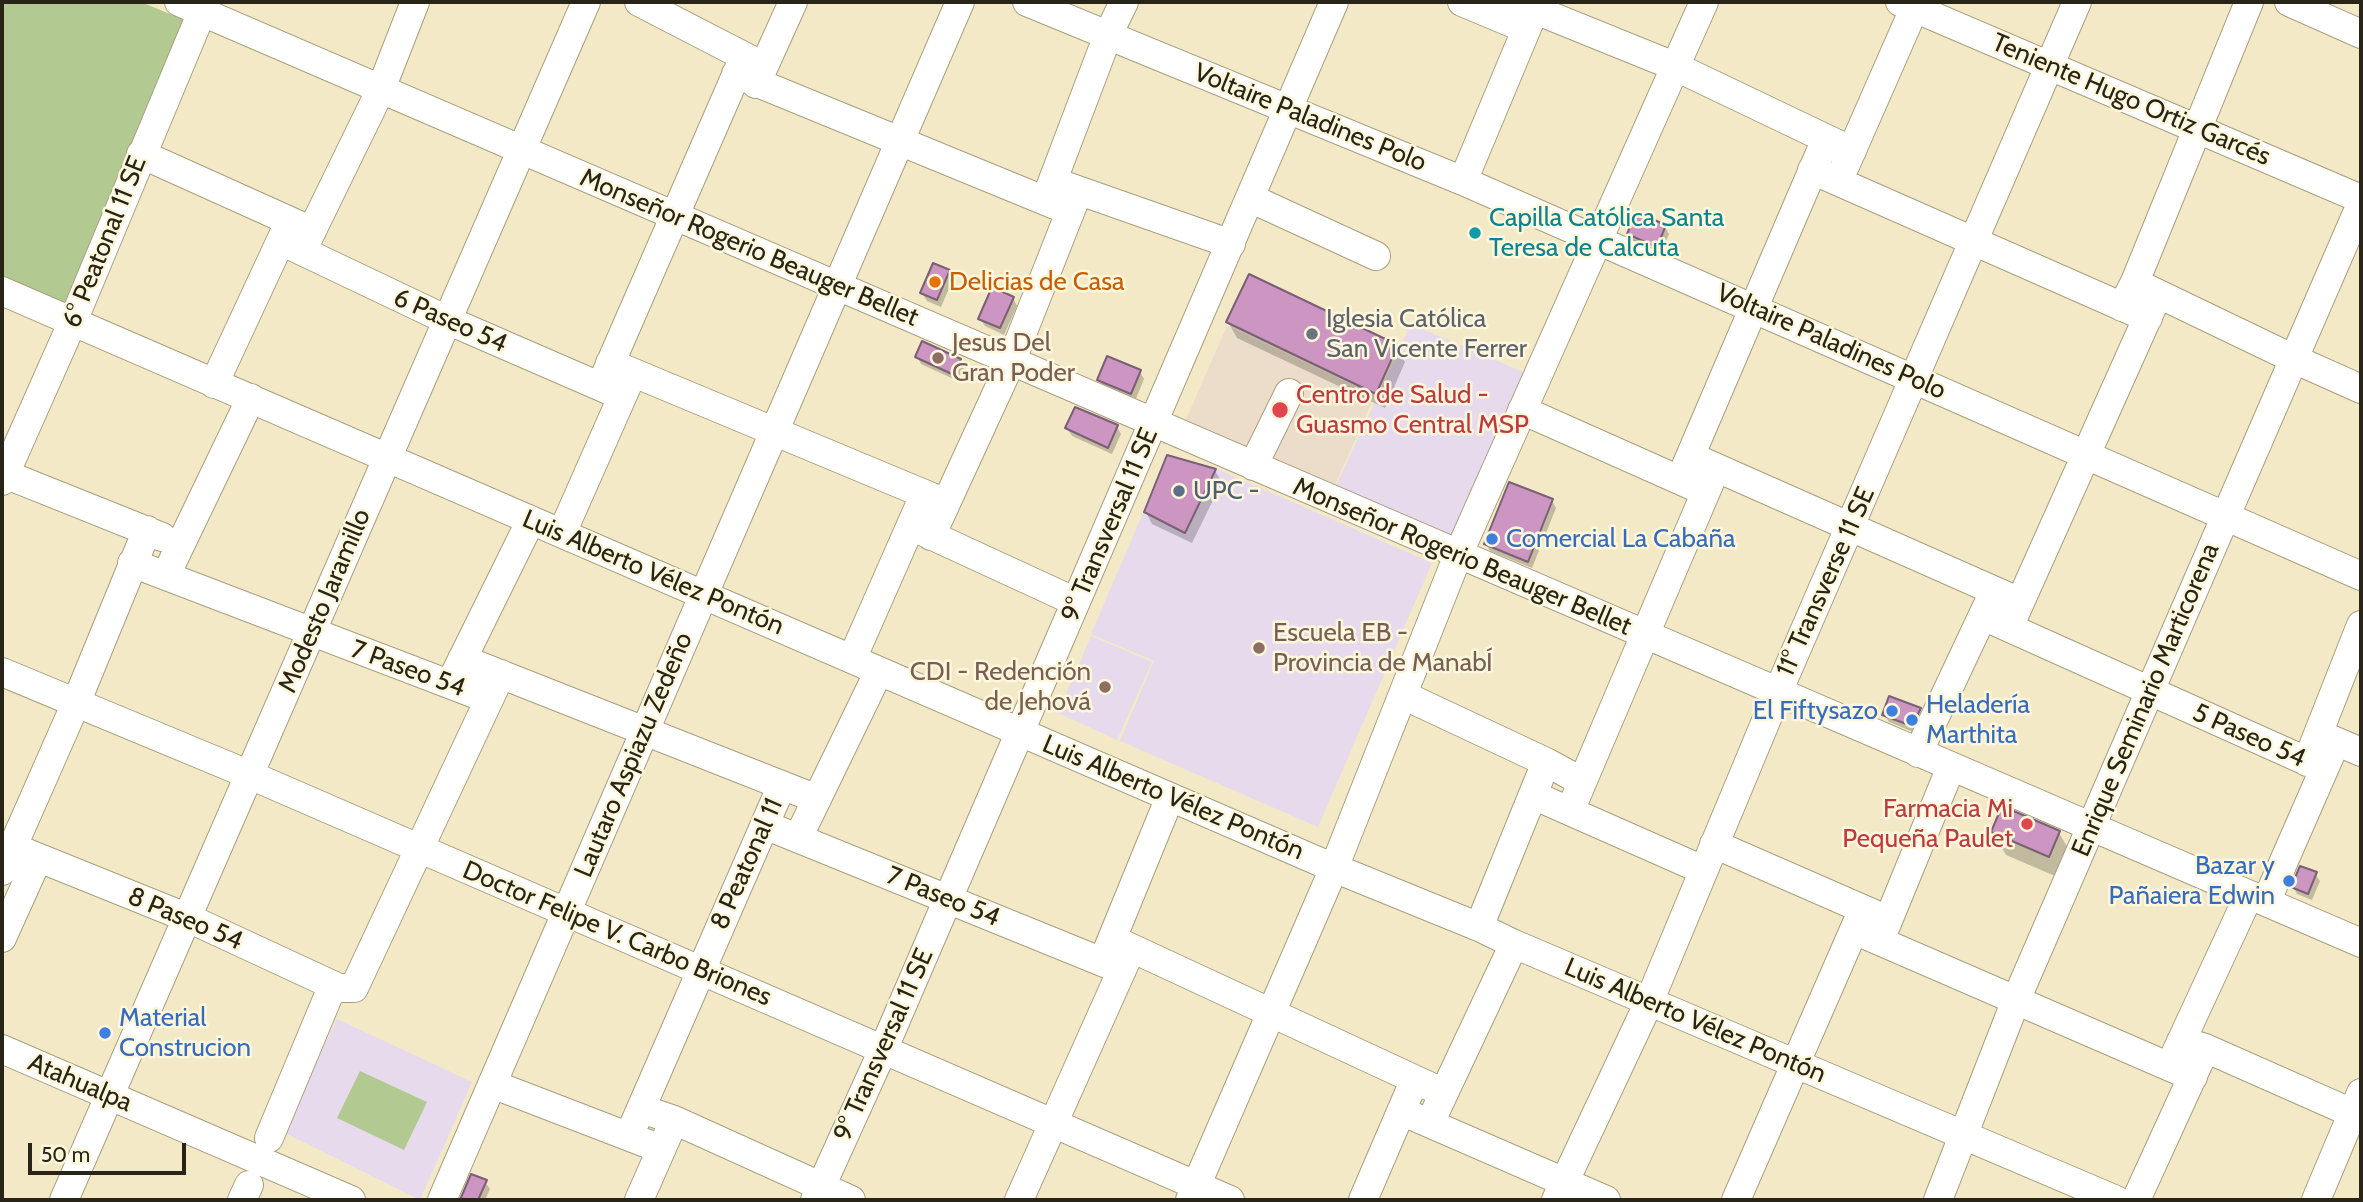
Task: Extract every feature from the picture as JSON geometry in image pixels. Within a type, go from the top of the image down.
[{"type":"street","points":[[214,384],[381,89],[415,2]]},
{"type":"street","name":"Modesto Jaramillo","points":[[64,1200],[586,2]]},
{"type":"street","points":[[639,2],[750,70],[899,140],[1062,196],[1231,244]]},
{"type":"street","points":[[562,533],[674,216],[750,70],[793,2]]},
{"type":"street","name":"Lautaro Aspiazu Zedeño","points":[[442,1200],[960,2]]},
{"type":"street","name":"Voltaire Paladines Polo","points":[[1027,2],[1463,181],[2361,576]]},
{"type":"street","points":[[852,659],[921,531],[935,498],[1011,362],[1108,35],[1124,2]]},
{"type":"street","name":"9° Transversal 11 SE","points":[[818,1194],[883,1050],[1334,2]]},
{"type":"street","points":[[1462,2],[1521,16],[1674,66],[1852,151]]},
{"type":"street","points":[[1193,1193],[1334,868],[1458,555],[1704,2]]},
{"type":"street","name":"11° Transverse 11 SE","points":[[1560,1191],[1649,1002],[1778,692],[2077,2]]},
{"type":"street","points":[[2014,615],[2086,455],[2198,128],[2249,2]]},
{"type":"street","points":[[2289,2],[2361,34]]},
{"type":"street","points":[[1839,182],[1911,4]]},
{"type":"street","name":"Teniente Hugo Ortiz Garcés","points":[[1911,4],[2361,202]]},
{"type":"street","name":"Monseñor Rogerio Beauger Bellet","points":[[196,5],[381,89],[674,216],[2361,943]]},
{"type":"street","name":"6° Peatonal 11 SE","points":[[3,476],[73,321],[141,154],[196,5]]},
{"type":"street","points":[[1463,181],[1521,16]]},
{"type":"street","points":[[1570,811],[1644,635],[1753,308],[1826,139]]},
{"type":"street","name":"6 Paseo 54","points":[[141,154],[447,320],[775,431],[935,498]]},
{"type":"street","points":[[1812,170],[1974,242],[2141,300],[2294,359],[2361,389]]},
{"type":"street","points":[[1250,198],[1376,256]]},
{"type":"street","name":"Enrique Seminario Marticorena","points":[[1938,1200],[2016,1000],[2361,202]]},
{"type":"street","name":"Luis Alberto Vélez Pontón","points":[[2,290],[1334,868],[1479,927],[2116,1200]]},
{"type":"street","points":[[1253,466],[1289,393]]},
{"type":"street","points":[[166,575],[251,398]]},
{"type":"street","name":"5 Paseo 54","points":[[1522,410],[1850,527],[2150,691],[2316,766]]},
{"type":"street","points":[[3,476],[180,544]]},
{"type":"street","points":[[449,685],[531,520]]},
{"type":"street","points":[[2,938],[10,870],[147,530]]},
{"type":"street","points":[[921,531],[1076,602]]},
{"type":"street","name":"7 Paseo 54","points":[[132,563],[488,699]]},
{"type":"street","points":[[1919,753],[1989,603]]},
{"type":"street","points":[[2136,1200],[2181,1072],[2316,766],[2339,743],[2361,625]]},
{"type":"street","name":"7 Paseo 54","points":[[463,659],[817,799]]},
{"type":"street","name":"8 Peatonal 11","points":[[798,838],[879,671]]},
{"type":"street","name":"Doctor Felipe V. Carbo Briones","points":[[2,672],[250,775],[1054,1124],[1193,1193],[1230,1200]]},
{"type":"street","points":[[269,1138],[345,986],[419,849],[501,674]]},
{"type":"street","points":[[1403,695],[1581,780]]},
{"type":"street","points":[[1479,927],[1546,762]]},
{"type":"street","points":[[1736,1200],[1796,1064],[1871,925],[1951,767]]},
{"type":"street","name":"8 Peatonal 11","points":[[629,1136],[782,785]]},
{"type":"street","points":[[1533,795],[1570,811],[1708,857],[1871,925],[2016,1000],[2181,1072]]},
{"type":"street","points":[[1019,1200],[1054,1124],[1117,955],[1170,797]]},
{"type":"street","name":"7 Paseo 54","points":[[765,825],[947,899],[1117,955],[1272,1013],[1444,1093]]},
{"type":"street","name":"8 Paseo 54","points":[[10,870],[38,858],[188,918],[345,986]]},
{"type":"street","points":[[1430,1124],[1514,944]]},
{"type":"street","points":[[2193,1045],[2358,1108],[2316,1200]]},
{"type":"street","name":"Atahualpa","points":[[2,1049],[351,1200]]},
{"type":"street","points":[[1363,1200],[1415,1079]]},
{"type":"street","points":[[492,1084],[661,1149]]},
{"type":"street","points":[[642,1109],[674,1120],[818,1194],[852,1200]]},
{"type":"street","points":[[1401,1111],[1560,1191],[1606,1200]]},
{"type":"street","points":[[639,1200],[674,1120]]},
{"type":"shaded area","points":[[1411,324],[1525,373],[1452,539],[1334,490]]},
{"type":"shaded area","name":"Centro de Salud - Guasmo Central MSP","points":[[1227,326],[1375,395],[1333,489],[1184,424]]},
{"type":"shaded area","name":"Escuela EB - Provincia de ManabÍ","points":[[1217,469],[1432,563],[1318,827],[1120,741],[1154,661],[1091,634],[1143,513],[1186,534]]},
{"type":"shaded area","name":"CDI - Redención de Jehová","points":[[1091,636],[1152,662],[1117,740],[1058,713]]},
{"type":"shaded area","points":[[337,1019],[472,1082],[420,1200],[283,1132]]},
{"type":"green space","points":[[2,2],[141,2],[194,24],[74,309],[2,281]]},
{"type":"green space","points":[[360,1071],[427,1102],[404,1150],[337,1118]]},
{"type":"building","points":[[1636,212],[1666,225],[1657,247],[1627,234]]},
{"type":"building","name":"Delicias de Casa","points":[[933,263],[950,270],[937,300],[920,293]]},
{"type":"building","name":"Iglesia Católica San Vicente Ferrer","points":[[1249,274],[1398,345],[1376,394],[1226,322]]},
{"type":"building","points":[[992,287],[1014,297],[1000,328],[978,319]]},
{"type":"building","name":"Jesus Del Gran Poder","points":[[922,341],[961,359],[954,375],[915,357]]},
{"type":"building","points":[[1107,356],[1141,370],[1131,394],[1097,380]]},
{"type":"building","points":[[1075,407],[1118,425],[1108,448],[1065,428]]},
{"type":"building","name":"UPC -","points":[[1167,455],[1216,469],[1185,533],[1144,512]]},
{"type":"building","points":[[1509,482],[1553,499],[1528,562],[1484,544]]},
{"type":"building","points":[[1889,696],[1921,708],[1912,726],[1882,715]]},
{"type":"building","points":[[2002,806],[2060,831],[2049,857],[1991,832]]},
{"type":"building","points":[[2300,866],[2317,872],[2308,894],[2291,887]]},
{"type":"building","points":[[471,1174],[487,1180],[478,1200],[460,1200]]},
{"type":"place","name":"Capilla Católica Santa Teresa de Calcuta","points":[[1475,233]]},
{"type":"place","name":"Delicias de Casa","points":[[935,282]]},
{"type":"place","name":"Iglesia Católica San Vicente Ferrer","points":[[1312,334]]},
{"type":"place","name":"Jesus Del Gran Poder","points":[[938,358]]},
{"type":"place","name":"Centro de Salud - Guasmo Central MSP","points":[[1280,410]]},
{"type":"place","name":"UPC -","points":[[1179,491]]},
{"type":"place","name":"Comercial La Cabaña","points":[[1492,539]]},
{"type":"place","name":"Escuela EB - Provincia de ManabÍ","points":[[1259,648]]},
{"type":"place","name":"CDI - Redención de Jehová","points":[[1105,687]]},
{"type":"place","name":"El Fiftysazo","points":[[1892,711]]},
{"type":"place","name":"Heladería Marthita","points":[[1912,720]]},
{"type":"place","name":"Farmacia Mi Pequeña Paulet","points":[[2027,824]]},
{"type":"place","name":"Bazar y Pañaiera Edwin","points":[[2289,881]]},
{"type":"place","name":"Material Construcion","points":[[105,1033]]}]
